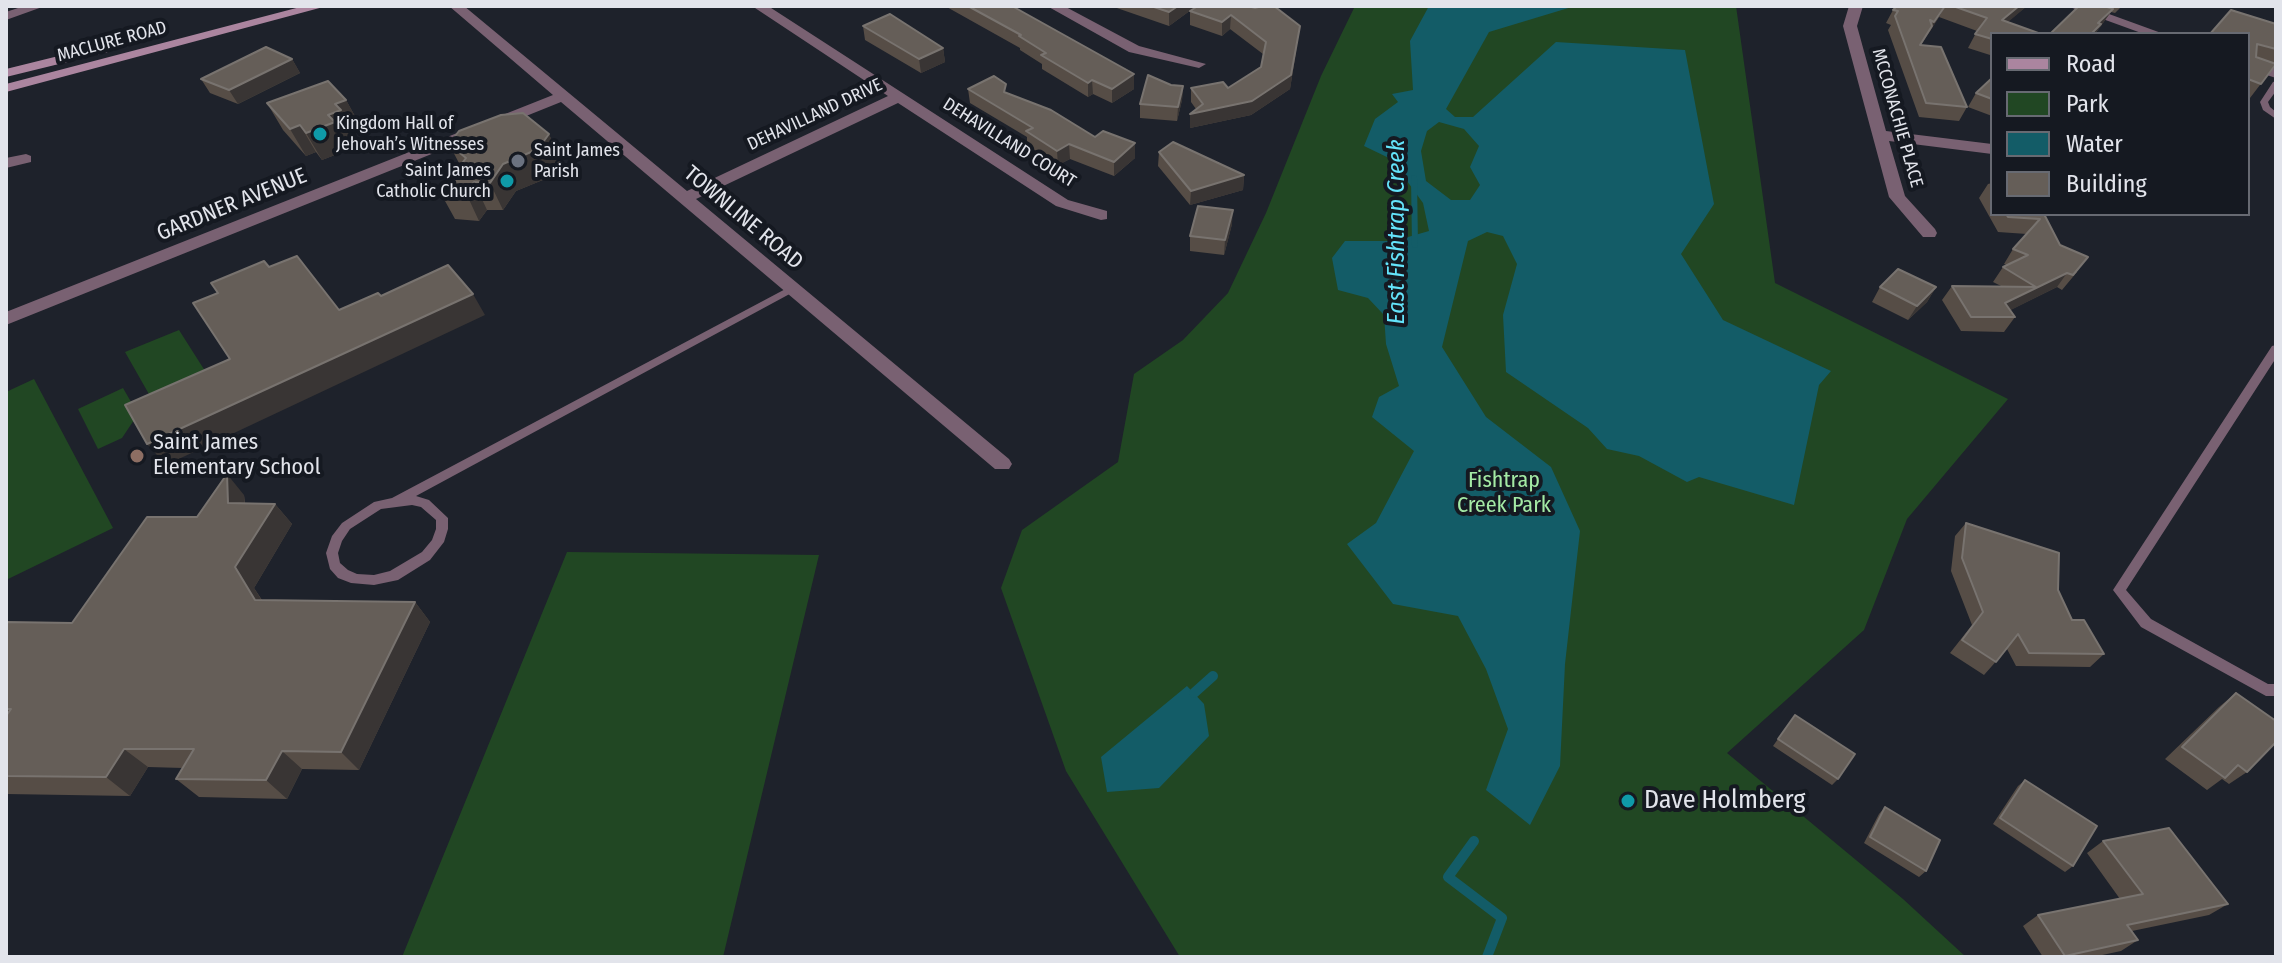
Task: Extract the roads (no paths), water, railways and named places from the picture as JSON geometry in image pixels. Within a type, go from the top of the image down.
[{"type":"main road","name":"MACLURE ROAD","points":[[6,73],[269,6]]},
{"type":"main road","name":"MACLURE ROAD","points":[[6,88],[320,6]]},
{"type":"street","points":[[6,16],[38,6]]},
{"type":"street","name":"TOWNLINE ROAD","points":[[456,6],[1002,464]]},
{"type":"street","name":"DEHAVILLAND DRIVE","points":[[759,6],[899,97]]},
{"type":"street","points":[[1054,6],[1134,49],[1199,64]]},
{"type":"street","name":"MCCONACHIE PLACE","points":[[1856,6],[1850,26],[1897,197],[1929,233]]},
{"type":"street","points":[[2074,6],[2151,32]]},
{"type":"street","points":[[2250,65],[2276,74]]},
{"type":"street","name":"GARDNER AVENUE","points":[[6,319],[563,96]]},
{"type":"street","name":"DEHAVILLAND DRIVE","points":[[685,198],[899,97]]},
{"type":"street","name":"DEHAVILLAND COURT","points":[[899,97],[1062,203],[1101,215]]},
{"type":"street","points":[[1881,135],[1990,149]]},
{"type":"street","points":[[6,163],[26,159]]},
{"type":"lane","points":[[2276,84],[2264,102],[2276,116]]},
{"type":"lane","points":[[397,501],[412,500],[436,509],[442,518],[438,542],[411,567],[393,576],[374,580],[356,579],[343,574],[334,565],[332,553],[336,539],[361,514],[397,501],[793,288]]},
{"type":"lane","points":[[2276,349],[2119,590],[2146,623],[2266,690],[2276,690]]},
{"type":"water","points":[[1429,6],[1575,6],[1489,32],[1446,109],[1455,117],[1473,117],[1556,42],[1685,50],[1714,204],[1681,254],[1723,320],[1831,371],[1819,385],[1794,505],[1699,477],[1687,482],[1639,456],[1607,449],[1588,428],[1506,372],[1503,315],[1517,264],[1503,236],[1487,232],[1468,241],[1442,347],[1486,417],[1551,467],[1580,531],[1565,664],[1560,766],[1530,825],[1486,790],[1508,729],[1486,669],[1458,616],[1393,604],[1347,544],[1376,523],[1414,451],[1372,417],[1379,397],[1399,386],[1386,344],[1384,315],[1368,298],[1338,290],[1332,258],[1345,241],[1394,241],[1429,231],[1423,203],[1391,159],[1364,146],[1375,119],[1398,102],[1392,94],[1413,90],[1410,41]],"holes":[[[1439,122],[1464,129],[1479,146],[1470,167],[1480,185],[1470,200],[1451,200],[1426,181],[1421,151],[1427,131]]]},
{"type":"water","points":[[1187,686],[1204,704],[1209,736],[1159,788],[1107,792],[1101,757]]},
{"type":"waterway","name":"East Fishtrap Creek","points":[[1414,178],[1415,245]]},
{"type":"waterway","points":[[1194,693],[1213,676]]},
{"type":"waterway","name":"East Fishtrap Creek","points":[[1474,841],[1448,877],[1502,918],[1487,957]]},
{"type":"place","name":"Kingdom Hall of Jehovah’s Witnesses","points":[[320,134]]},
{"type":"place","name":"Saint James Parish","points":[[518,161]]},
{"type":"place","name":"Saint James Catholic Church","points":[[507,181]]},
{"type":"place","name":"Saint James Elementary School","points":[[137,456]]},
{"type":"place","name":"Dave Holmberg","points":[[1628,801]]},
{"type":"park label","name":"Fishtrap Creek Park","points":[[1504,494]]}]
